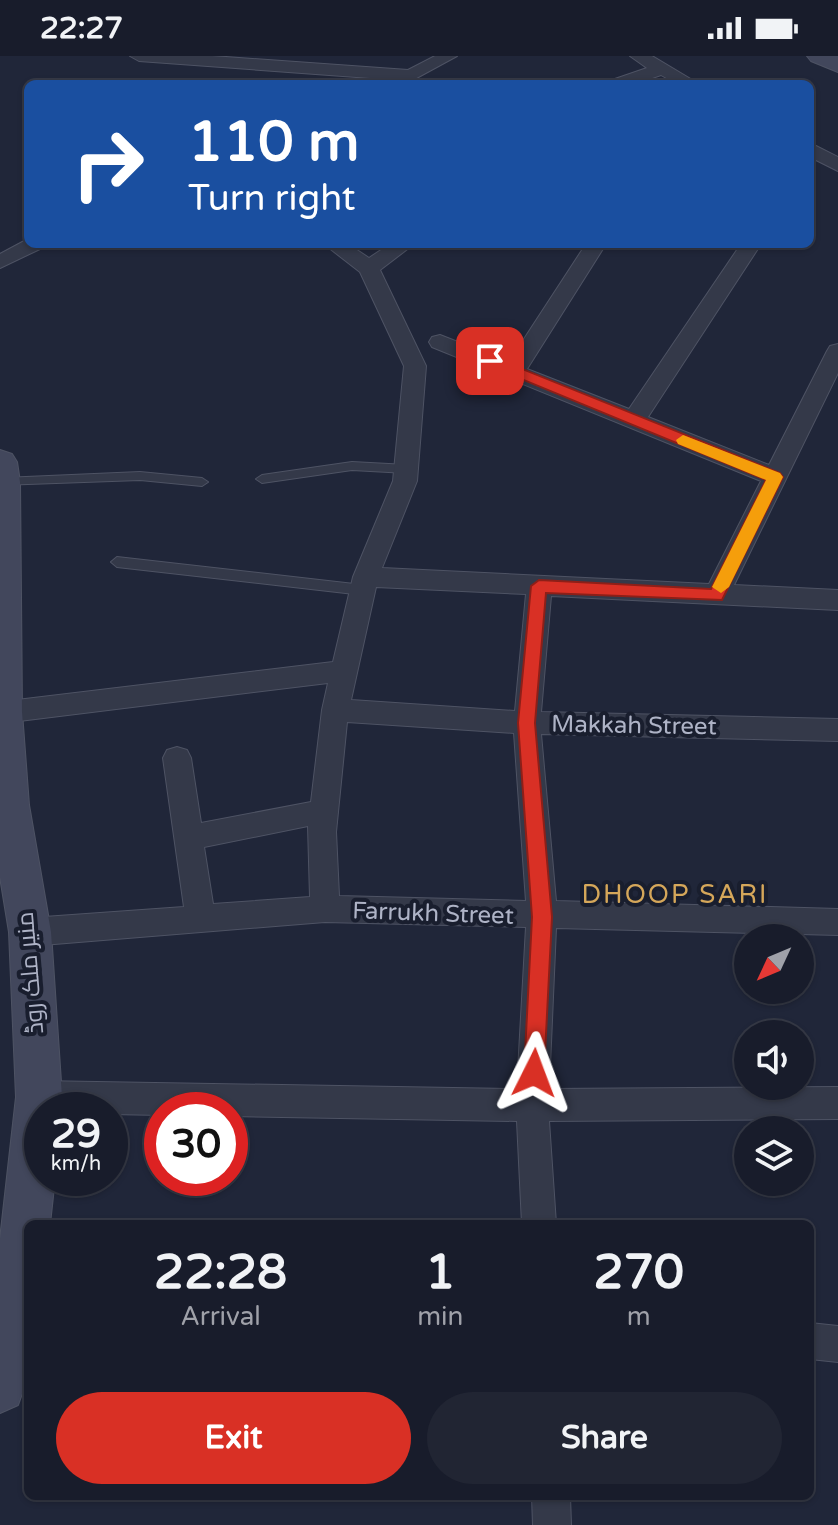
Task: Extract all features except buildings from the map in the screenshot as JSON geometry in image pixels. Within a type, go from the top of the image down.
[{"type":"street","points":[[139,56],[411,76],[448,56]]},
{"type":"street","points":[[639,56],[682,80]]},
{"type":"street","points":[[820,56],[838,64]]},
{"type":"street","points":[[629,80],[661,69]]},
{"type":"street","points":[[814,153],[838,165]]},
{"type":"street","points":[[0,262],[27,248]]},
{"type":"street","points":[[325,909],[322,832],[335,710],[364,583],[405,481],[415,366],[369,268],[340,248]]},
{"type":"street","points":[[369,268],[398,248]]},
{"type":"street","points":[[515,370],[593,248]]},
{"type":"street","points":[[634,420],[748,248]]},
{"type":"street","points":[[440,342],[775,477]]},
{"type":"street","points":[[716,596],[838,351]]},
{"type":"street","name":"منیر ملک روڈ","points":[[2,472],[4,805],[30,932],[39,1092]]},
{"type":"street","points":[[364,583],[539,586],[838,600]]},
{"type":"street","points":[[539,586],[527,723],[542,917],[532,1105],[539,1220]]},
{"type":"street","points":[[3,712],[344,671]]},
{"type":"street","name":"Makkah Street","points":[[335,710],[527,723],[838,730]]},
{"type":"street","points":[[177,758],[200,918]]},
{"type":"street","points":[[189,838],[325,811]]},
{"type":"street","name":"Farrukh Street","points":[[30,932],[325,909],[542,917],[838,922]]},
{"type":"street","points":[[128,1098],[532,1105],[838,1103]]},
{"type":"street","name":"منیر ملک روڈ","points":[[25,1220],[27,1196]]},
{"type":"street","name":"منیر ملک روڈ","points":[[0,1387],[24,1225]]},
{"type":"street","points":[[814,1341],[838,1344]]},
{"type":"street","points":[[551,1500],[552,1525]]},
{"type":"lane","points":[[262,479],[352,466],[407,469]]},
{"type":"lane","points":[[2,472],[140,476],[202,482]]},
{"type":"lane","points":[[117,562],[364,583]]},
{"type":"slow traffic","points":[[683,440],[775,477],[721,587]]},
{"type":"district","name":"DHOOP SARI","points":[[675,894]]},
{"type":"route","points":[[490,361],[775,477],[716,596],[539,586],[527,723],[542,917],[534,1073]]}]
